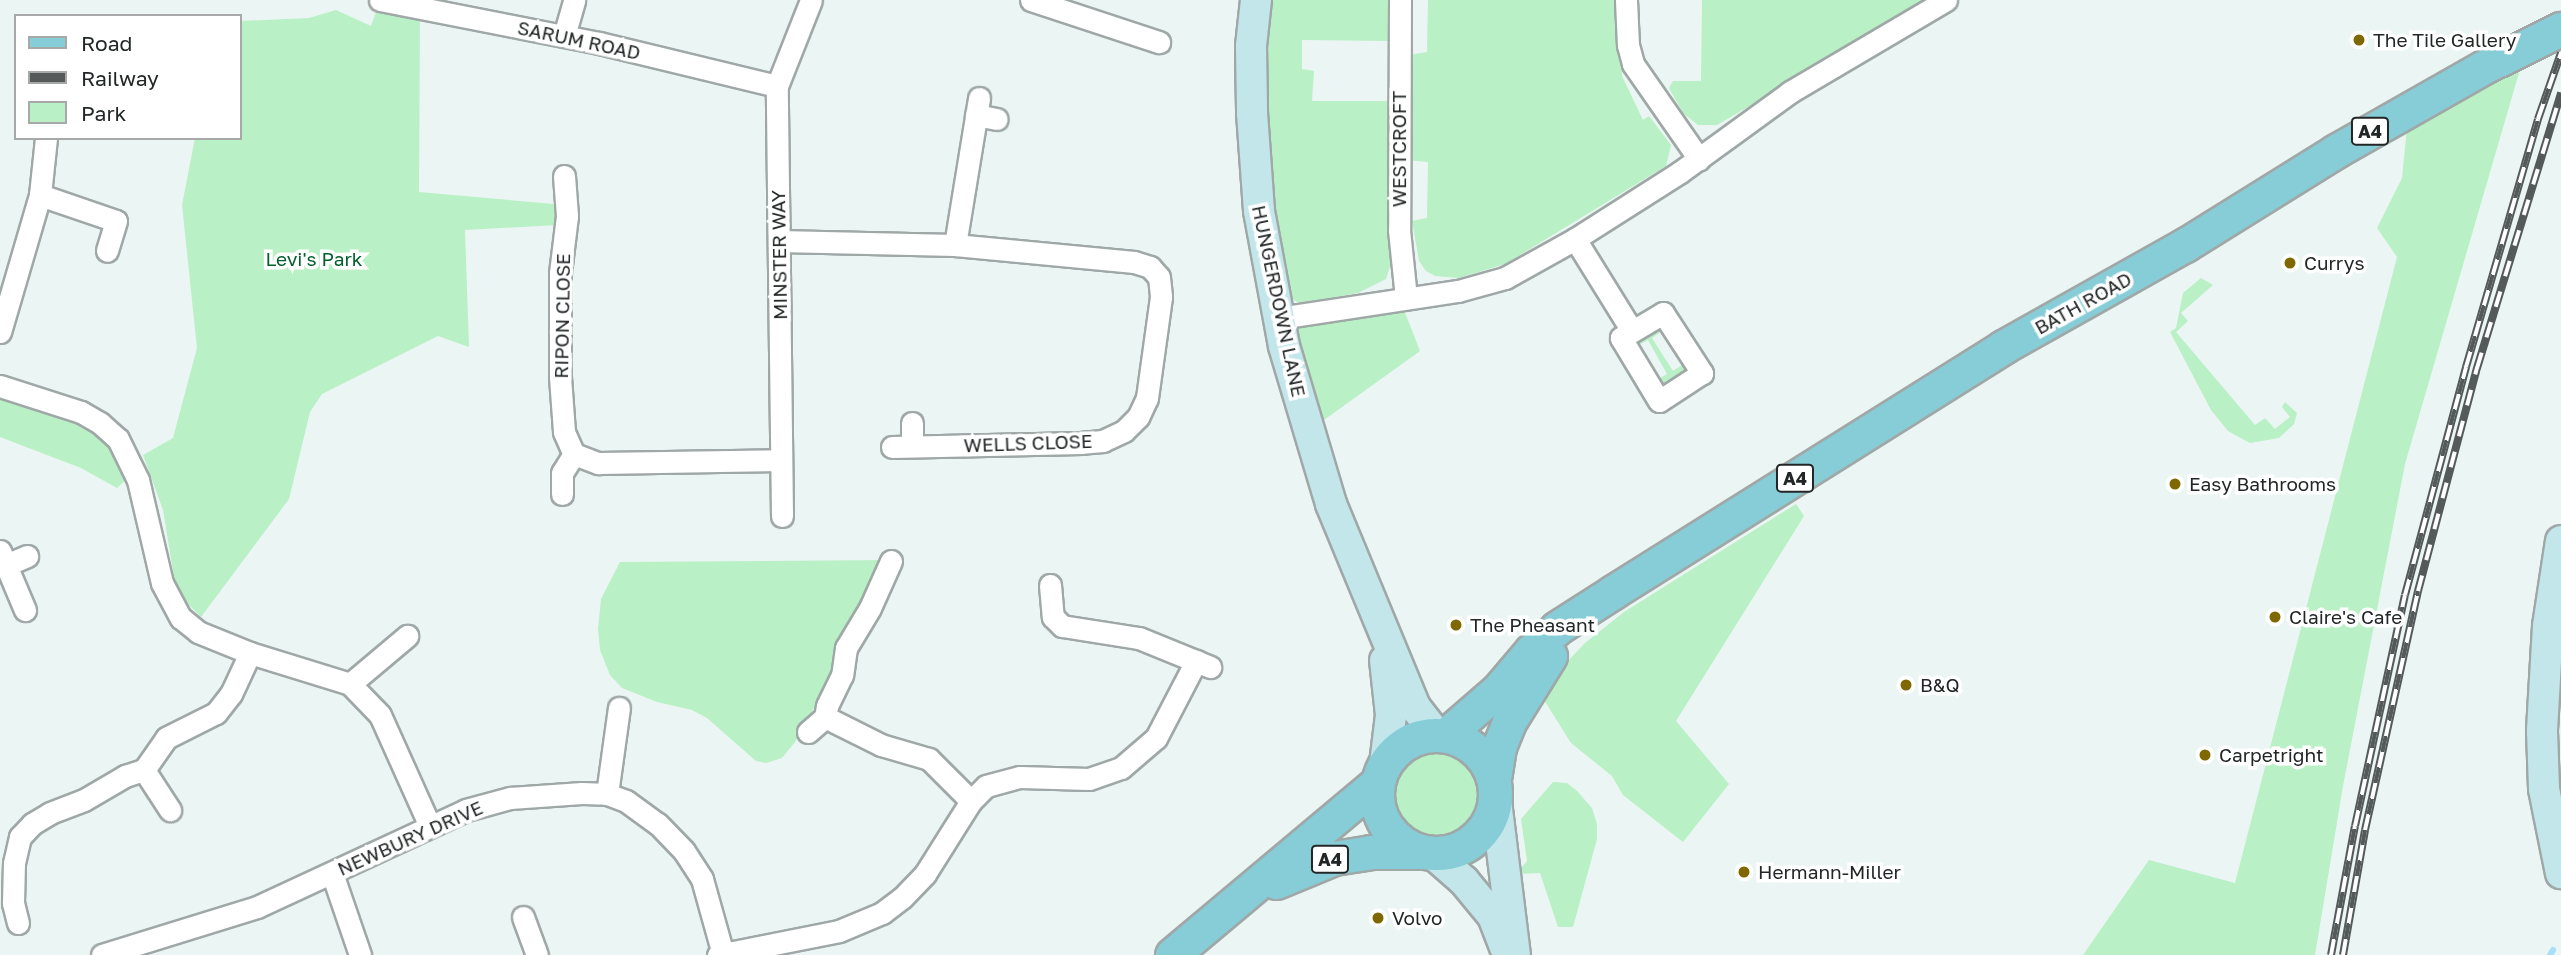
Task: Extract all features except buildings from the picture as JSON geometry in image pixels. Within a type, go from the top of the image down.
[{"type":"main road","name":"HUNGERDOWN LANE","points":[[1256,0],[1252,86],[1258,197],[1290,369],[1331,504],[1381,629],[1415,707],[1441,734]]},
{"type":"main road","name":"BATH ROAD","points":[[1441,734],[1498,690],[1531,650],[1557,628],[1613,592],[2003,348],[2163,258],[2371,131],[2495,61],[2561,29]]},
{"type":"main road","points":[[2561,541],[2547,626],[2542,731],[2544,789],[2561,873]]},
{"type":"main road","name":"BATH ROAD","points":[[1495,790],[1499,747],[1509,722],[1563,639],[1613,592]]},
{"type":"main road","name":"HUNGERDOWN LANE","points":[[1381,629],[1391,715],[1381,773]]},
{"type":"main road","points":[[1508,955],[1493,916],[1464,881],[1427,853],[1395,837],[1383,821],[1377,802],[1381,773],[1406,743],[1441,734],[1473,747],[1488,763],[1495,790],[1515,955]]},
{"type":"main road","name":"A4","points":[[1172,955],[1381,773]]},
{"type":"main road","points":[[1427,853],[1453,851],[1472,842],[1491,818],[1495,790]]},
{"type":"main road","name":"A4","points":[[1245,894],[1334,858],[1370,852],[1427,853]]},
{"type":"street","name":"SARUM ROAD","points":[[380,0],[564,36],[777,86]]},
{"type":"street","points":[[564,36],[574,0]]},
{"type":"street","name":"MINSTER WAY","points":[[782,516],[777,86],[811,0]]},
{"type":"street","points":[[1031,0],[1145,44]]},
{"type":"street","name":"WESTCROFT","points":[[1400,0],[1399,230],[1406,298]]},
{"type":"street","points":[[1626,0],[1628,46],[1633,64],[1699,159]]},
{"type":"street","points":[[1279,318],[1458,291],[1505,278],[1575,239],[1699,159],[1790,92],[1945,0]]},
{"type":"street","points":[[955,245],[984,110]]},
{"type":"street","points":[[0,332],[40,195],[46,140]]},
{"type":"street","name":"RIPON CLOSE","points":[[564,176],[567,216],[560,274],[560,377],[564,432],[573,454]]},
{"type":"street","points":[[40,195],[116,221],[107,251]]},
{"type":"street","points":[[1575,239],[1632,331]]},
{"type":"street","name":"WELLS CLOSE","points":[[779,240],[955,245],[1134,262],[1168,275],[1161,297],[1147,398],[1138,417],[1124,431],[1103,441],[1082,443],[902,446],[912,424]]},
{"type":"street","points":[[0,386],[81,412],[100,423],[118,439],[138,480],[162,583],[181,618],[198,632],[250,653],[350,684],[380,715],[430,826]]},
{"type":"street","points":[[562,494],[562,473],[573,454],[598,463],[781,460]]},
{"type":"street","points":[[25,610],[3,558],[27,556]]},
{"type":"street","points":[[808,732],[825,717],[827,706],[842,675],[846,648],[870,608],[891,561]]},
{"type":"street","points":[[720,954],[839,931],[882,913],[902,898],[925,874],[971,801],[986,786],[1001,780],[1039,777],[1089,779],[1121,768],[1156,738],[1203,664],[1139,638],[1105,631],[1067,629],[1056,624],[1050,585]]},
{"type":"street","points":[[350,684],[407,636]]},
{"type":"street","points":[[10,910],[14,863],[20,837],[32,824],[84,800],[125,776],[144,770],[166,738],[216,713],[224,705],[250,653]]},
{"type":"street","points":[[607,794],[619,708]]},
{"type":"street","points":[[825,717],[881,745],[929,760],[971,801]]},
{"type":"street","points":[[144,770],[170,810]]},
{"type":"street","name":"NEWBURY DRIVE","points":[[102,955],[154,948],[257,907],[466,810],[510,798],[553,794],[607,794],[641,811],[684,851],[705,888],[720,954]]},
{"type":"street","points":[[332,873],[360,955]]},
{"type":"street","points":[[523,917],[537,955]]},
{"type":"green space","points":[[1268,0],[1389,0],[1389,41],[1302,40],[1302,69],[1314,71],[1312,101],[1388,101],[1391,263],[1386,279],[1358,293],[1306,302],[1297,302],[1285,294],[1269,188],[1265,111]]},
{"type":"green space","points":[[1428,0],[1620,0],[1622,76],[1643,120],[1649,116],[1671,145],[1666,166],[1505,264],[1459,278],[1435,276],[1426,271],[1419,261],[1412,221],[1427,218],[1428,162],[1407,160],[1409,55],[1427,52]]},
{"type":"green space","points":[[1702,0],[1931,0],[1717,125],[1698,125],[1683,113],[1669,88],[1673,81],[1701,81]]},
{"type":"green space","name":"Levi's Park","points":[[379,4],[420,12],[419,192],[554,204],[559,216],[558,225],[465,230],[469,347],[438,336],[322,394],[310,412],[289,499],[201,617],[183,599],[174,577],[163,510],[143,455],[173,438],[197,348],[182,205],[195,140],[242,140],[242,21],[309,18],[336,10],[371,26]]},
{"type":"green space","points":[[2523,59],[2405,464],[2343,786],[2315,955],[2083,955],[2149,860],[2235,883],[2397,257],[2377,228],[2402,178],[2407,128]]},
{"type":"green space","points":[[2201,278],[2213,285],[2181,313],[2188,321],[2176,332],[2255,425],[2265,418],[2275,429],[2290,417],[2282,407],[2285,402],[2297,413],[2294,424],[2279,438],[2250,443],[2228,431],[2211,410],[2170,332],[2176,328],[2183,293]]},
{"type":"green space","points":[[1404,310],[1420,351],[1317,425],[1293,329],[1300,323]]},
{"type":"green space","points":[[1657,327],[1662,331],[1652,338],[1673,371],[1685,363],[1686,368],[1683,373],[1662,386],[1654,382],[1667,374],[1648,340],[1635,347],[1636,338]]},
{"type":"green space","points":[[0,379],[131,448],[130,476],[117,488],[81,468],[0,437]]},
{"type":"green space","points":[[1796,504],[1804,516],[1676,721],[1729,784],[1683,842],[1623,795],[1612,776],[1571,743],[1544,700],[1566,663],[1585,643],[1624,612]]},
{"type":"green space","points":[[896,560],[795,742],[782,758],[766,763],[756,761],[707,718],[692,710],[657,702],[622,688],[610,675],[600,650],[598,629],[601,599],[620,562]]},
{"type":"green space","points":[[1435,750],[1460,757],[1472,769],[1479,794],[1472,819],[1460,831],[1435,838],[1410,831],[1398,819],[1391,794],[1398,769],[1410,757]]},
{"type":"green space","points":[[1553,782],[1567,783],[1577,791],[1592,808],[1597,824],[1597,839],[1573,927],[1558,927],[1540,873],[1516,874],[1527,861],[1521,819]]},
{"type":"waterway","points":[[2550,955],[2553,950]]},
{"type":"railway","points":[[2331,955],[2355,826],[2405,595],[2466,367],[2538,119],[2561,53]]},
{"type":"railway","points":[[2343,955],[2365,830],[2418,591],[2477,368],[2561,93]]},
{"type":"place","name":"The Tile Gallery","points":[[2359,40]]},
{"type":"place","name":"Currys","points":[[2290,263]]},
{"type":"place","name":"Easy Bathrooms","points":[[2175,484]]},
{"type":"place","name":"Claire's Cafe","points":[[2275,617]]},
{"type":"place","name":"The Pheasant","points":[[1456,625]]},
{"type":"place","name":"B&Q","points":[[1906,685]]},
{"type":"place","name":"Carpetright","points":[[2205,755]]},
{"type":"place","name":"Hermann-Miller","points":[[1744,872]]},
{"type":"place","name":"Volvo","points":[[1378,918]]}]
